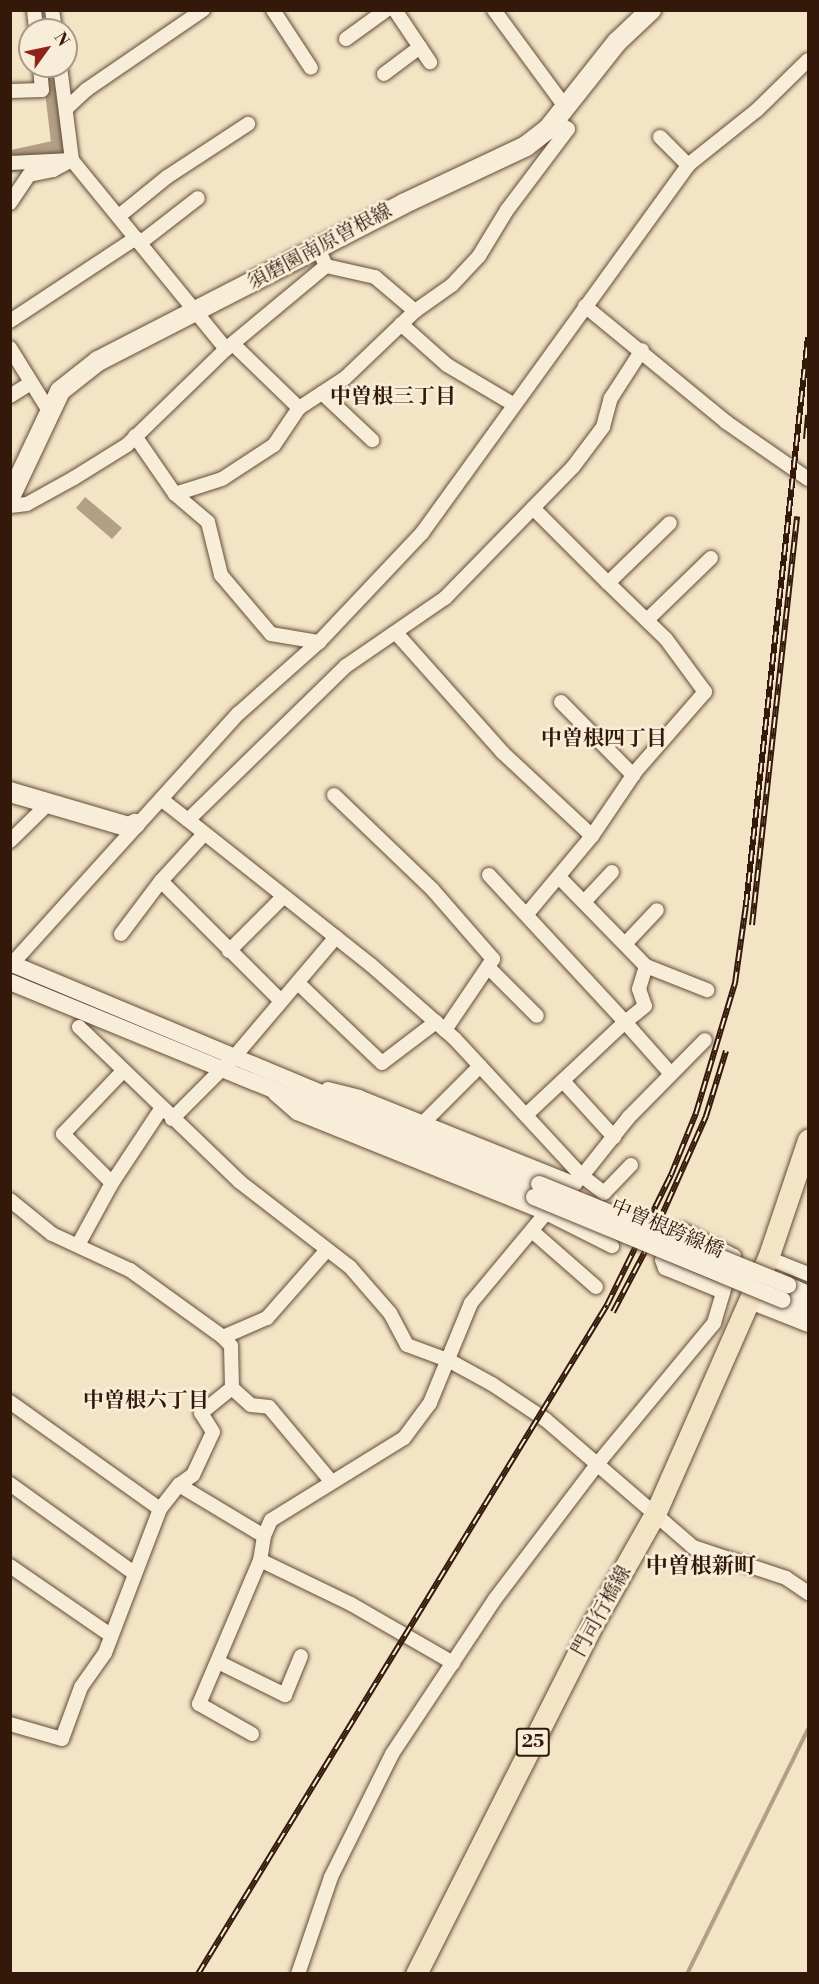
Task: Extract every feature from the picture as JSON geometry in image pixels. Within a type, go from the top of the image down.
[{"type":"main road","name":"須磨園南原曽根線","points":[[10,497],[60,391],[98,361],[195,313],[322,257],[526,146],[560,114],[617,42],[651,10]]},
{"type":"main road","points":[[10,792],[129,827],[135,824]]},
{"type":"main road","name":"門司行橋線","points":[[416,1974],[591,1628],[656,1514],[768,1258],[808,1140]]},
{"type":"street","points":[[68,107],[86,90],[203,10]]},
{"type":"street","points":[[346,39],[386,10]]},
{"type":"street","points":[[395,10],[430,62]]},
{"type":"street","points":[[176,494],[222,479],[274,445],[299,408],[345,378],[400,324],[452,285],[479,256],[507,210],[568,129],[494,10]]},
{"type":"street","points":[[277,12],[311,68]]},
{"type":"street","points":[[384,74],[420,47]]},
{"type":"street","points":[[537,1190],[288,1078],[11,964],[135,824],[240,713],[319,642],[422,534],[513,404],[688,165],[757,110],[808,60]]},
{"type":"street","points":[[41,78],[42,90]]},
{"type":"street","points":[[62,78],[68,107],[72,160],[195,313],[299,408]]},
{"type":"street","points":[[10,91],[42,90],[64,86]]},
{"type":"street","points":[[119,216],[167,177],[248,124]]},
{"type":"street","points":[[660,137],[688,165]]},
{"type":"street","points":[[10,163],[72,160]]},
{"type":"street","points":[[10,202],[29,175],[53,171],[72,160]]},
{"type":"street","points":[[10,321],[138,241],[198,198]]},
{"type":"street","points":[[10,506],[27,504],[74,478],[135,436],[322,257],[375,277],[415,311]]},
{"type":"street","points":[[585,306],[642,350],[726,422],[808,479]]},
{"type":"street","points":[[400,324],[447,365],[513,404]]},
{"type":"street","points":[[10,348],[49,411]]},
{"type":"street","points":[[188,820],[346,666],[397,634],[445,598],[533,508],[603,427],[611,398],[642,350]]},
{"type":"street","points":[[10,396],[31,383]]},
{"type":"street","points":[[322,393],[372,440]]},
{"type":"street","points":[[135,436],[176,494],[208,522],[221,574],[271,634],[319,642]]},
{"type":"street","points":[[527,914],[592,836],[633,775],[705,692],[666,639],[533,508]]},
{"type":"street","points":[[608,583],[670,523]]},
{"type":"street","points":[[647,621],[711,558]]},
{"type":"street","points":[[397,634],[502,752],[592,836]]},
{"type":"street","points":[[561,702],[633,775]]},
{"type":"street","points":[[298,983],[382,1063],[440,1026],[489,967],[493,959],[432,889],[334,795]]},
{"type":"street","points":[[161,799],[336,937],[440,1026],[526,1115],[579,1180]]},
{"type":"street","points":[[10,841],[48,803]]},
{"type":"street","points":[[121,934],[161,881],[204,834]]},
{"type":"street","points":[[584,902],[612,872]]},
{"type":"street","points":[[489,875],[671,1074]]},
{"type":"street","points":[[558,876],[646,966],[707,990]]},
{"type":"street","points":[[161,881],[281,1000]]},
{"type":"street","points":[[230,951],[283,897]]},
{"type":"street","points":[[626,944],[657,910]]},
{"type":"street","points":[[172,1119],[235,1056],[336,937]]},
{"type":"street","points":[[526,1115],[645,1006],[639,989],[646,966]]},
{"type":"street","points":[[489,967],[537,1016]]},
{"type":"street","points":[[10,982],[273,1093],[537,1190]]},
{"type":"street","points":[[79,1027],[161,1109],[240,1182],[350,1267],[384,1305],[406,1345],[450,1361],[492,1384],[599,1462],[693,1547],[786,1578],[808,1593]]},
{"type":"street","points":[[252,1734],[199,1704],[260,1560],[264,1536],[271,1520],[330,1480],[382,1455],[404,1438],[430,1403],[450,1361],[471,1303],[546,1213],[579,1180],[671,1074],[705,1040]]},
{"type":"street","points":[[422,1124],[480,1066]]},
{"type":"street","points":[[112,1183],[63,1134],[123,1071]]},
{"type":"street","points":[[288,1078],[359,1097],[422,1124],[579,1180],[604,1193],[632,1165]]},
{"type":"street","points":[[563,1081],[614,1137]]},
{"type":"street","points":[[273,1093],[297,1113],[546,1213],[612,1246]]},
{"type":"street","points":[[78,1245],[112,1183],[161,1109]]},
{"type":"street","name":"中曽根跨線橋","points":[[537,1190],[785,1292]]},
{"type":"street","points":[[10,1200],[52,1234],[130,1270],[223,1337],[231,1346],[232,1388],[251,1405],[269,1407],[330,1480]]},
{"type":"street","points":[[298,1974],[331,1877],[392,1754],[495,1599],[599,1462],[714,1323],[734,1256],[681,1230],[674,1231],[662,1260],[665,1268],[723,1292]]},
{"type":"street","points":[[532,1231],[596,1287]]},
{"type":"street","points":[[223,1337],[267,1318],[327,1250]]},
{"type":"street","points":[[768,1258],[808,1274]]},
{"type":"street","points":[[785,1292],[808,1294]]},
{"type":"street","points":[[785,1292],[808,1310]]},
{"type":"street","points":[[750,1302],[808,1325]]},
{"type":"street","points":[[10,1724],[62,1739],[81,1687],[105,1653],[109,1634],[160,1509],[179,1485],[193,1475],[213,1432],[201,1413],[232,1388]]},
{"type":"street","points":[[10,1402],[160,1509]]},
{"type":"street","points":[[10,1484],[134,1573]]},
{"type":"street","points":[[179,1485],[264,1536]]},
{"type":"street","points":[[260,1560],[351,1604],[453,1663]]},
{"type":"street","points":[[10,1566],[109,1634]]},
{"type":"street","points":[[218,1662],[285,1695],[301,1656]]},
{"type":"shaded area","points":[[85,497],[122,528],[112,539],[76,508]]},
{"type":"waterway","points":[[12,161],[63,150],[54,78]]},
{"type":"waterway","points":[[687,1974],[808,1729]]},
{"type":"railway","points":[[198,1974],[607,1305],[671,1175],[696,1113],[735,983],[746,905],[808,337]]},
{"type":"railway","points":[[806,439],[808,415]]},
{"type":"railway","points":[[752,925],[797,516]]},
{"type":"railway","points":[[613,1312],[650,1242],[706,1116],[726,1051]]},
{"type":"district","name":"中曽根三丁目","points":[[393,397]]},
{"type":"district","name":"中曽根四丁目","points":[[604,739]]},
{"type":"district","name":"中曽根六丁目","points":[[146,1401]]},
{"type":"district","name":"中曽根新町","points":[[701,1567]]}]
